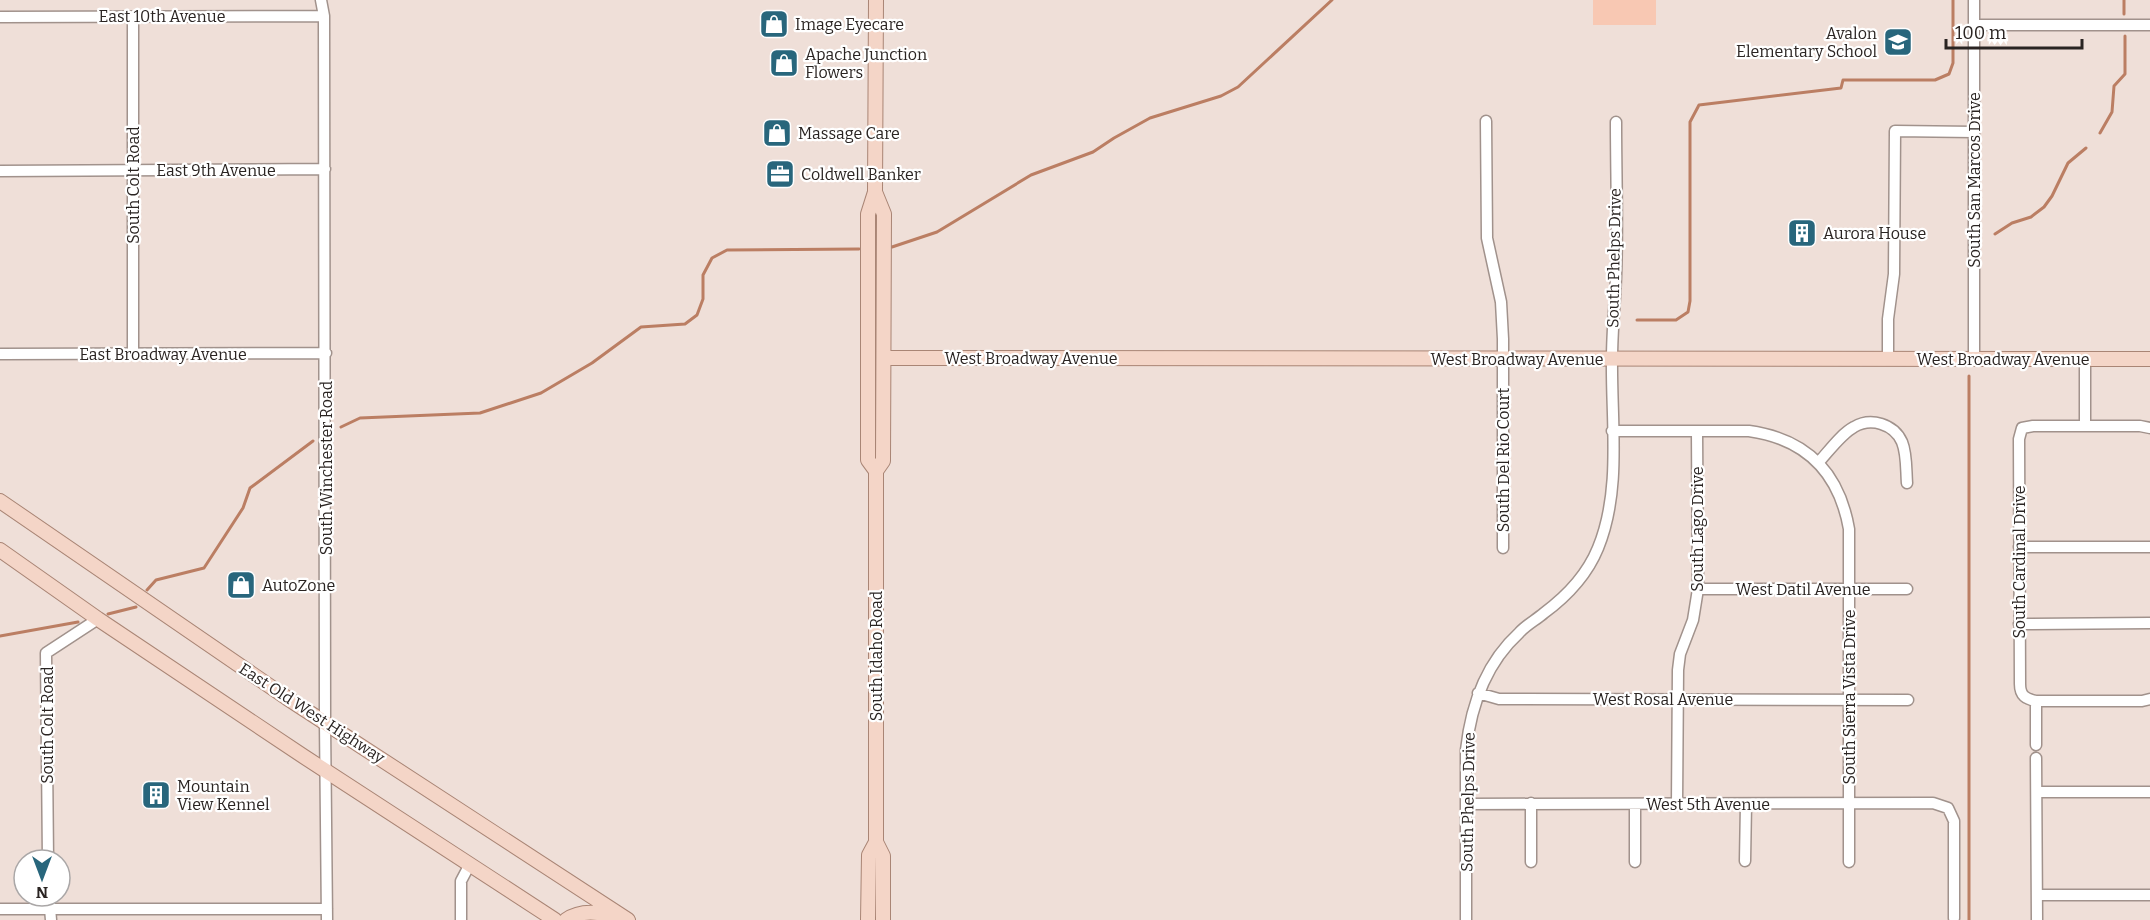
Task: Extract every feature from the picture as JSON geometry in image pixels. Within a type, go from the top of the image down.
[{"type":"main road","name":"South Idaho Road","points":[[876,0],[875,192],[868,214],[868,460],[876,471]]},
{"type":"main road","name":"South Idaho Road","points":[[868,920],[869,855],[876,842],[876,471],[883,461],[884,358],[884,214],[875,192]]},
{"type":"main road","name":"West Broadway Avenue","points":[[884,358],[2150,359]]},
{"type":"main road","name":"East Old West Highway","points":[[0,501],[325,723],[628,920]]},
{"type":"main road","points":[[0,550],[98,619],[555,920]]},
{"type":"main road","name":"South Idaho Road","points":[[876,842],[884,856],[883,920]]},
{"type":"main road","points":[[566,920],[589,913],[606,914],[620,920]]},
{"type":"street","name":"South Winchester Road","points":[[321,0],[324,16],[327,914]]},
{"type":"street","name":"South Winchester Road","points":[[324,16],[329,0]]},
{"type":"street","name":"South San Marcos Drive","points":[[1974,0],[1974,359]]},
{"type":"street","name":"East 10th Avenue","points":[[0,17],[324,16]]},
{"type":"street","name":"South Colt Road","points":[[133,17],[133,354]]},
{"type":"street","points":[[1974,25],[2150,26]]},
{"type":"street","name":"South Del Rio Court","points":[[1486,121],[1487,238],[1501,302],[1503,548]]},
{"type":"street","name":"South Phelps Drive","points":[[1466,920],[1466,750],[1469,723],[1478,693],[1498,656],[1520,632],[1576,585],[1594,558],[1611,501],[1612,358],[1616,278],[1616,122]]},
{"type":"street","points":[[1888,359],[1888,319],[1894,274],[1895,131],[1974,132]]},
{"type":"street","name":"East 9th Avenue","points":[[0,171],[325,169]]},
{"type":"street","name":"East Broadway Avenue","points":[[0,354],[326,353]]},
{"type":"street","points":[[2085,359],[2085,426],[2150,428]]},
{"type":"street","points":[[1818,463],[1848,431],[1865,422],[1885,425],[1902,441],[1907,483]]},
{"type":"street","name":"South Cardinal Drive","points":[[2036,701],[2028,700],[2022,695],[2020,684],[2019,439],[2022,428],[2085,426]]},
{"type":"street","name":"South Sierra Vista Drive","points":[[1612,431],[1697,430],[1749,431],[1769,434],[1805,450],[1839,490],[1846,508],[1849,529],[1850,861]]},
{"type":"street","name":"South Lago Drive","points":[[1677,804],[1677,699],[1680,654],[1693,620],[1698,589],[1697,430]]},
{"type":"street","points":[[2019,547],[2150,547]]},
{"type":"street","name":"West Datil Avenue","points":[[1698,589],[1907,589]]},
{"type":"street","name":"South Colt Road","points":[[48,848],[46,653],[98,619]]},
{"type":"street","points":[[2019,624],[2150,623]]},
{"type":"street","name":"West Rosal Avenue","points":[[1478,693],[1500,699],[1908,700]]},
{"type":"street","points":[[2036,745],[2036,701],[2142,701],[2150,699]]},
{"type":"street","points":[[2036,758],[2037,920]]},
{"type":"street","points":[[2037,792],[2150,792]]},
{"type":"street","points":[[1531,803],[1531,862]]},
{"type":"street","name":"West 5th Avenue","points":[[1467,804],[1934,803],[1947,808],[1954,821],[1954,918]]},
{"type":"street","points":[[1635,804],[1635,862]]},
{"type":"street","points":[[1745,861],[1746,804]]},
{"type":"street","points":[[461,920],[460,881],[470,864]]},
{"type":"street","points":[[2037,895],[2150,895]]},
{"type":"street","points":[[0,909],[51,915],[327,914]]},
{"type":"shaded area","points":[[1593,0],[1656,0],[1656,25],[1593,25]]},
{"type":"waterway","points":[[892,247],[937,232],[1031,175],[1093,152],[1150,118],[1221,96],[1238,87],[1332,0]]},
{"type":"waterway","points":[[1637,320],[1676,320],[1688,312],[1690,301],[1690,122],[1699,105],[1841,88],[1843,80],[1935,80],[1949,74],[1953,63],[1953,0]]},
{"type":"waterway","points":[[2124,0],[2124,14]]},
{"type":"waterway","points":[[2100,133],[2112,112],[2114,86],[2125,74],[2125,36]]},
{"type":"waterway","points":[[1995,234],[2012,223],[2031,217],[2044,207],[2068,163],[2086,148]]},
{"type":"waterway","points":[[341,427],[360,418],[480,413],[541,393],[592,363],[641,327],[685,324],[697,315],[703,299],[703,275],[712,258],[727,250],[859,249]]},
{"type":"waterway","points":[[1969,376],[1969,920]]},
{"type":"waterway","points":[[147,590],[156,580],[204,568],[243,508],[250,488],[313,441]]},
{"type":"waterway","points":[[108,614],[136,607]]},
{"type":"waterway","points":[[0,636],[78,622]]},
{"type":"place","name":"Image Eyecare","points":[[774,24]]},
{"type":"place","name":"Avalon Elementary School","points":[[1898,42]]},
{"type":"place","name":"Apache Junction Flowers","points":[[784,63]]},
{"type":"place","name":"Massage Care","points":[[777,133]]},
{"type":"place","name":"Coldwell Banker","points":[[780,174]]},
{"type":"place","name":"Aurora House","points":[[1802,233]]},
{"type":"place","name":"AutoZone","points":[[241,585]]},
{"type":"place","name":"Mountain View Kennel","points":[[156,795]]}]
